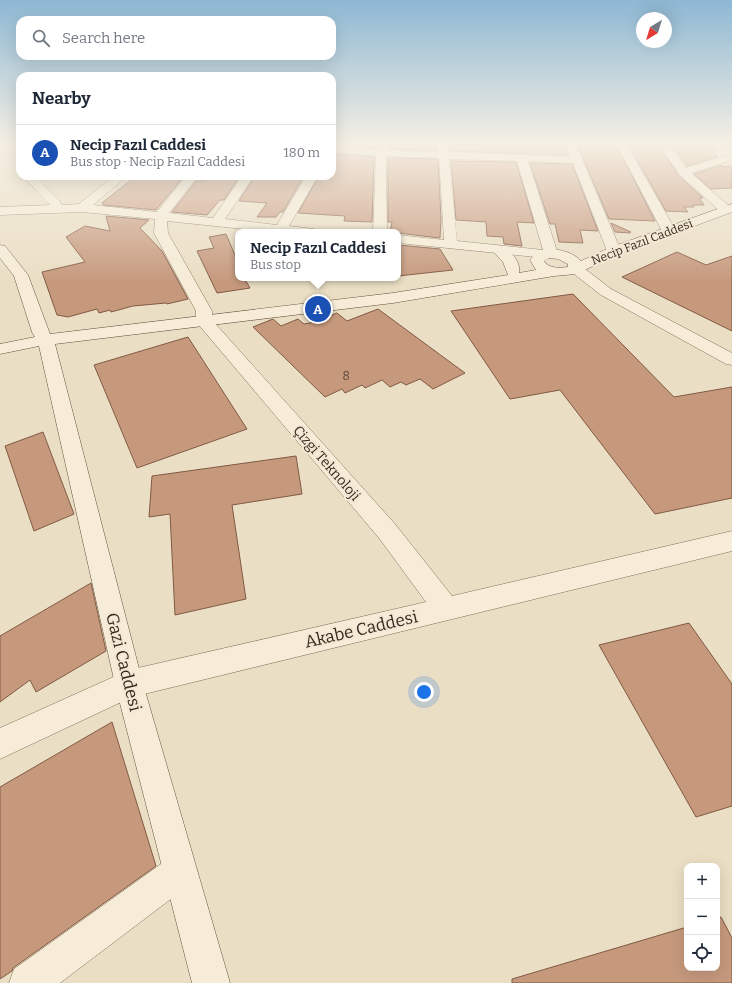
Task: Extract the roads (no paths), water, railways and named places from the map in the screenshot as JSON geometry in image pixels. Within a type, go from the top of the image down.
[{"type":"street","points":[[43,191],[55,203],[57,209]]},
{"type":"street","points":[[82,208],[103,191]]},
{"type":"street","points":[[161,216],[179,191]]},
{"type":"street","points":[[217,222],[238,191]]},
{"type":"street","points":[[280,228],[303,191]]},
{"type":"street","points":[[380,229],[381,191]]},
{"type":"street","points":[[446,191],[451,244]]},
{"type":"street","points":[[530,191],[546,257],[543,268],[563,271],[606,292],[732,360]]},
{"type":"street","points":[[546,257],[614,251],[590,191]]},
{"type":"street","points":[[647,191],[669,231]]},
{"type":"street","points":[[706,191],[729,209]]},
{"type":"street","points":[[0,211],[82,208],[287,229]]},
{"type":"street","name":"Necip Fazıl Caddesi","points":[[204,316],[393,298],[563,271],[729,209]]},
{"type":"street","name":"Çizgi Teknoloji","points":[[161,216],[161,233],[204,316],[387,531],[447,609]]},
{"type":"street","points":[[401,240],[498,249],[573,260],[576,266],[563,271]]},
{"type":"street","points":[[498,249],[509,258],[513,266],[513,272]]},
{"type":"street","name":"Gazi Caddesi","points":[[0,250],[21,274],[43,336],[129,684],[211,983]]},
{"type":"street","name":"Necip Fazıl Caddesi","points":[[0,340],[204,316],[513,272],[546,257]]},
{"type":"street","name":"Necip Fazıl Caddesi","points":[[0,349],[43,336]]},
{"type":"street","name":"Akabe Caddesi","points":[[0,744],[129,684],[732,541]]},
{"type":"street","points":[[28,983],[180,871]]},
{"type":"place","name":"Necip Fazıl Caddesi","points":[[318,309]]}]
